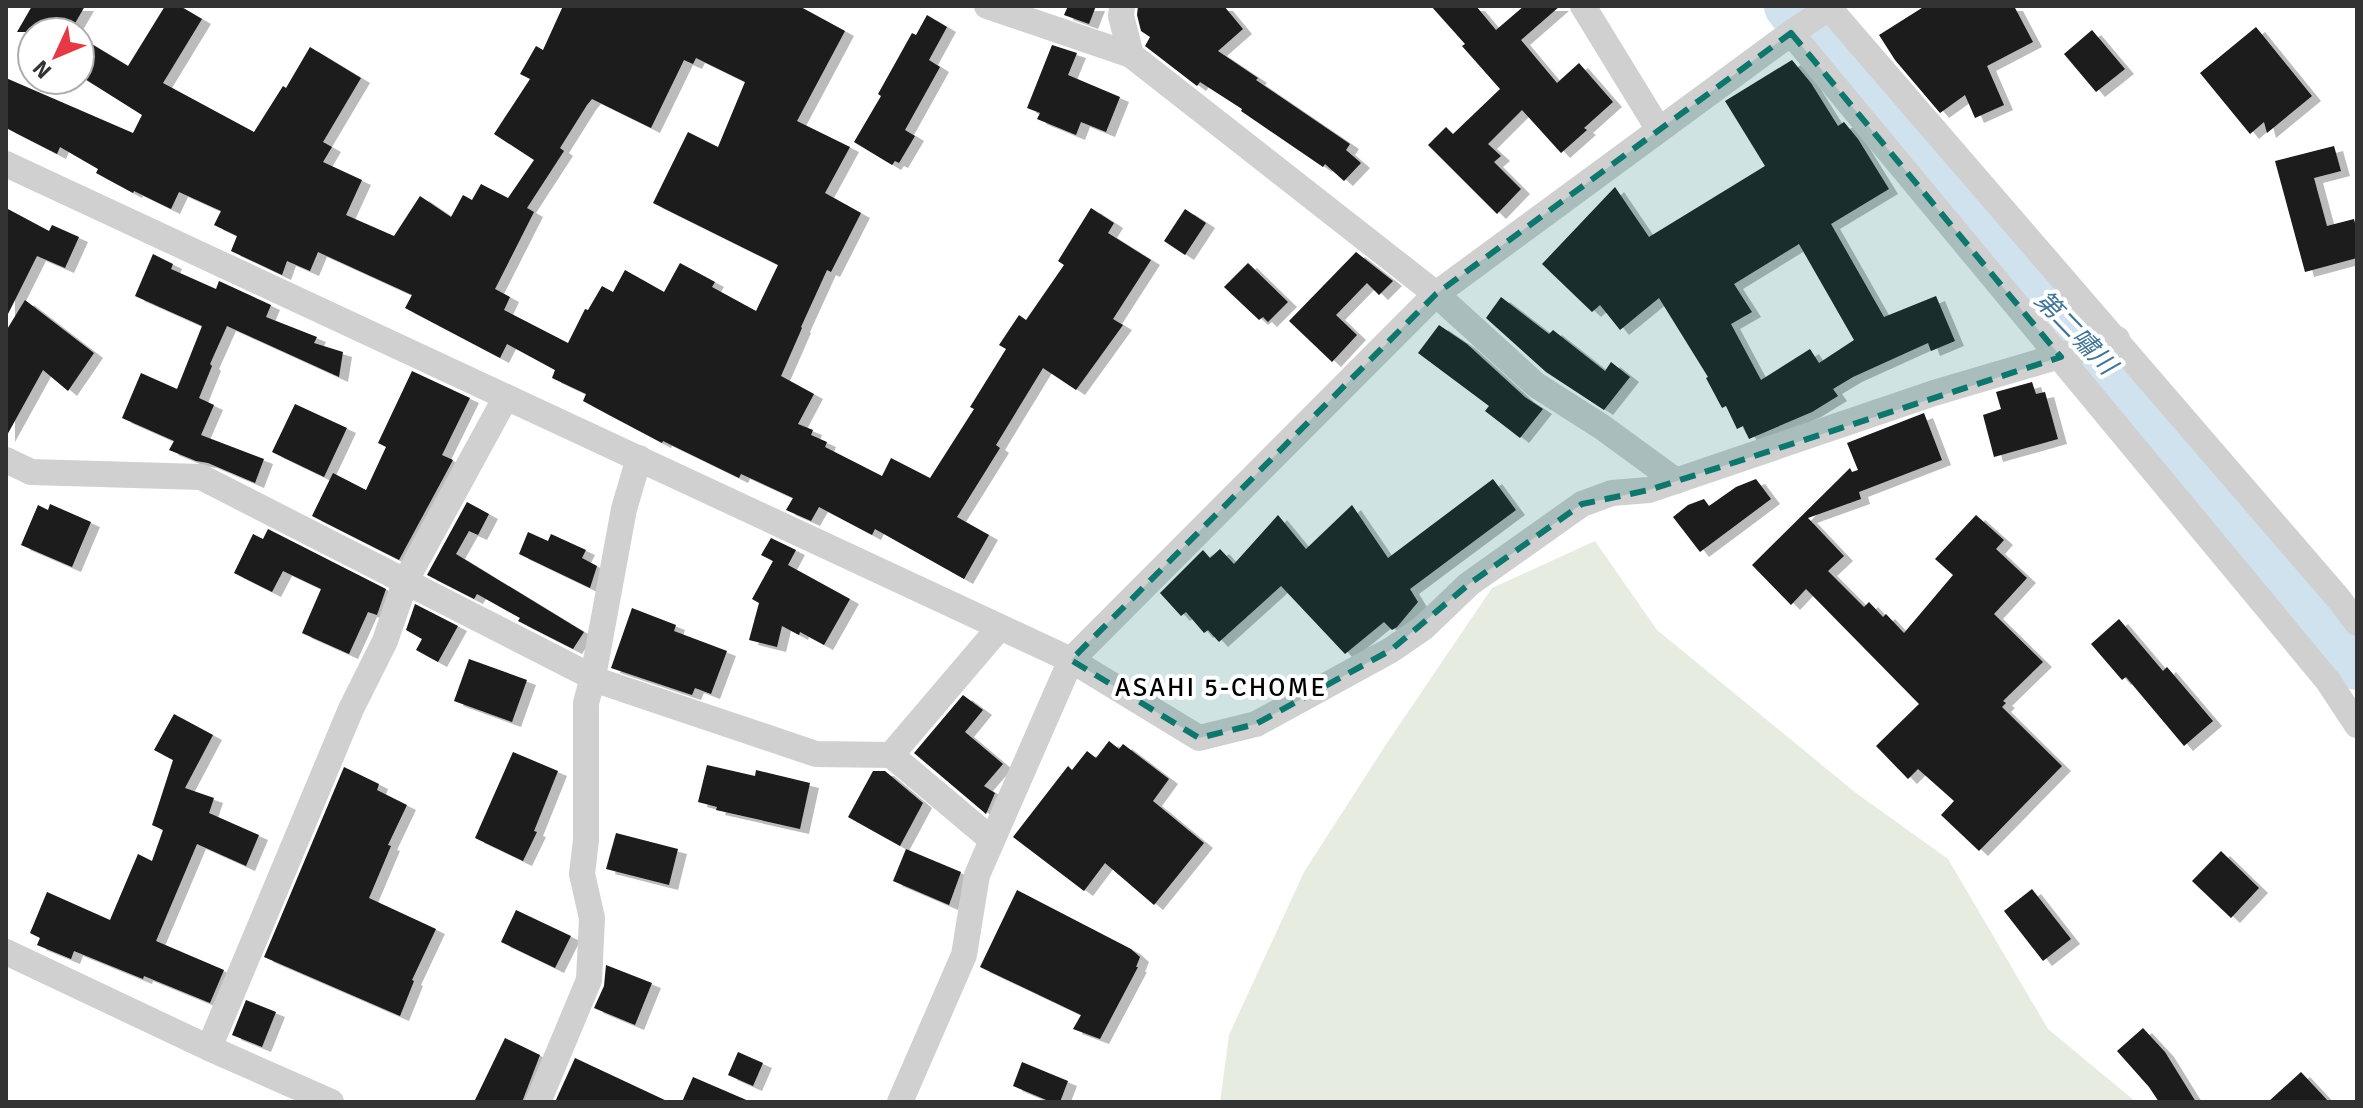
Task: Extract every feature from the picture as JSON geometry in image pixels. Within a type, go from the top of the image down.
[{"type":"street","points":[[987,6],[1131,55],[1436,294],[1536,385],[1602,427],[1676,481]]},
{"type":"street","points":[[1122,6],[1121,16],[1131,55]]},
{"type":"street","points":[[1583,6],[1659,130]]},
{"type":"street","points":[[900,1102],[964,955],[977,875],[1071,660],[1436,294],[1826,9],[2357,623]]},
{"type":"street","points":[[1791,33],[2065,355],[2086,391],[2328,681],[2357,725]]},
{"type":"street","points":[[6,164],[1071,660],[1199,738],[1256,724],[1391,650],[1423,628],[1469,584],[1582,504],[1612,493],[1649,490],[1934,393],[2110,341]]},
{"type":"street","points":[[209,1048],[351,709],[385,641],[406,580],[506,397]]},
{"type":"street","points":[[538,1102],[589,980],[592,918],[582,874],[586,840],[586,703],[624,509],[639,458]]},
{"type":"street","points":[[6,460],[31,472],[201,477],[593,677],[816,754],[891,755],[992,840]]},
{"type":"street","points":[[891,755],[1000,627]]},
{"type":"street","points":[[6,952],[331,1102]]},
{"type":"highlighted area","points":[[1791,33],[2061,357],[1649,490],[1582,504],[1469,584],[1391,650],[1256,724],[1199,738],[1071,660],[1436,294]]},
{"type":"shaded area","points":[[1595,541],[1657,630],[1856,793],[1948,859],[2048,1029],[2136,1102],[1220,1102],[1229,1035],[1304,872],[1387,743],[1492,588]]},
{"type":"building","points":[[32,6],[85,6],[79,16],[26,16]]},
{"type":"building","points":[[165,6],[180,6],[202,19],[163,83],[254,132],[283,86],[286,88],[310,47],[361,78],[323,142],[332,147],[323,162],[362,180],[346,215],[394,236],[420,196],[451,217],[463,195],[472,200],[481,184],[508,198],[534,160],[494,134],[530,79],[520,74],[536,46],[543,50],[563,6],[799,6],[845,31],[797,121],[850,147],[825,193],[861,213],[831,272],[827,270],[781,376],[814,394],[798,424],[813,430],[811,435],[827,442],[825,447],[882,476],[891,458],[930,478],[974,409],[970,407],[1006,349],[999,345],[1019,315],[1026,320],[1064,265],[1058,261],[1091,208],[1114,223],[1108,233],[1151,260],[1113,319],[1123,325],[1076,390],[1043,368],[996,445],[1000,448],[957,517],[989,535],[964,579],[875,529],[872,535],[819,507],[811,521],[786,510],[793,498],[741,474],[739,478],[662,443],[583,401],[586,394],[552,378],[555,370],[507,344],[500,358],[405,308],[412,295],[318,252],[310,271],[287,261],[282,275],[231,251],[237,236],[214,225],[221,211],[179,192],[171,209],[96,173],[98,169],[60,147],[57,154],[6,128],[6,78],[16,82],[16,96],[48,96],[133,133],[142,115],[96,86],[96,47],[128,66]],"holes":[[[696,58],[745,82],[718,147],[688,132],[653,203],[778,265],[756,311],[712,287],[715,282],[680,263],[664,292],[625,270],[613,292],[602,286],[588,310],[585,309],[568,343],[504,310],[510,297],[495,289],[534,212],[527,208],[564,151],[560,148],[592,99],[651,128],[684,60],[693,64]]]},
{"type":"building","points":[[1068,6],[1096,6],[1089,24],[1064,15]]},
{"type":"building","points":[[1138,6],[1224,6],[1243,29],[1218,51],[1350,144],[1346,150],[1361,163],[1344,181],[1325,164],[1323,167],[1242,109],[1200,82],[1197,86],[1145,46],[1150,37],[1141,31]]},
{"type":"building","points":[[1431,6],[1476,6],[1496,30],[1524,6],[1560,6],[1521,40],[1557,83],[1579,63],[1613,102],[1561,153],[1522,110],[1488,144],[1501,156],[1494,162],[1521,189],[1497,214],[1428,145],[1446,127],[1453,134],[1500,89]]},
{"type":"building","points":[[1925,6],[2014,6],[2033,42],[1987,66],[2004,105],[1975,118],[1965,95],[1940,113],[1895,60],[1879,35]]},
{"type":"building","points":[[927,15],[947,27],[929,60],[940,67],[905,130],[915,136],[899,163],[895,161],[892,165],[854,142],[912,33],[916,35]]},
{"type":"building","points":[[2256,27],[2312,96],[2267,133],[2264,122],[2250,134],[2200,73]]},
{"type":"building","points":[[2092,30],[2125,69],[2096,92],[2064,54]]},
{"type":"building","points":[[1052,45],[1077,53],[1068,75],[1120,97],[1106,132],[1081,122],[1076,135],[1037,119],[1040,113],[1027,108]]},
{"type":"building","points":[[1792,60],[1811,83],[1838,126],[1844,122],[1858,139],[1889,189],[1831,224],[1884,317],[1936,296],[1955,341],[1931,351],[1928,343],[1853,377],[1833,389],[1838,396],[1812,412],[1749,439],[1743,426],[1737,429],[1726,406],[1722,408],[1708,377],[1659,298],[1620,330],[1600,305],[1592,312],[1542,264],[1615,187],[1649,237],[1765,166],[1725,101]],"holes":[[[1799,244],[1854,340],[1819,363],[1810,349],[1761,380],[1731,324],[1752,312],[1734,284]]]},
{"type":"building","points":[[2334,146],[2341,171],[2314,178],[2327,226],[2354,219],[2357,258],[2305,272],[2275,161]]},
{"type":"building","points":[[6,208],[49,231],[52,225],[79,237],[65,268],[37,256],[6,318]]},
{"type":"building","points":[[1185,209],[1206,223],[1185,255],[1164,241]]},
{"type":"building","points":[[1356,252],[1393,281],[1379,295],[1367,283],[1336,315],[1357,335],[1332,362],[1289,321]]},
{"type":"building","points":[[153,254],[173,264],[171,269],[216,289],[219,281],[271,305],[266,317],[317,337],[314,343],[343,352],[339,377],[227,326],[199,398],[214,405],[201,435],[264,459],[255,483],[169,450],[174,441],[122,418],[141,373],[177,389],[202,326],[135,296]]},
{"type":"building","points":[[1248,263],[1288,302],[1268,322],[1263,317],[1259,320],[1224,287]]},
{"type":"building","points":[[1501,297],[1549,334],[1553,330],[1605,371],[1611,362],[1630,377],[1604,410],[1546,372],[1486,318]]},
{"type":"building","points":[[25,300],[94,353],[68,391],[43,370],[6,437],[6,331]]},
{"type":"building","points":[[1439,325],[1467,344],[1525,397],[1543,409],[1520,438],[1485,411],[1489,406],[1418,353]]},
{"type":"building","points":[[412,371],[470,398],[442,455],[453,460],[399,560],[312,516],[333,473],[366,490],[386,447],[378,443]]},
{"type":"building","points":[[2032,382],[2036,394],[2045,392],[2058,439],[1994,457],[1983,415],[2001,409],[1996,392]]},
{"type":"building","points":[[295,404],[347,428],[324,477],[272,452]]},
{"type":"building","points":[[1924,413],[1942,460],[1859,492],[1861,499],[1808,518],[1844,556],[1828,571],[1864,607],[1869,602],[1904,633],[1953,575],[1935,559],[1976,515],[2004,540],[1996,549],[2027,578],[1994,614],[2043,662],[2003,701],[2006,703],[2002,707],[2062,766],[1979,851],[1941,815],[1954,801],[1918,769],[1908,779],[1876,746],[1919,704],[1806,589],[1791,605],[1752,565],[1850,468],[1852,472],[1858,470],[1847,443]]},
{"type":"building","points":[[1493,479],[1516,510],[1410,589],[1418,602],[1397,627],[1392,630],[1384,622],[1345,654],[1281,586],[1219,642],[1208,630],[1204,633],[1186,612],[1181,616],[1160,593],[1203,550],[1210,558],[1220,549],[1234,564],[1278,515],[1306,549],[1352,505],[1388,558]]},
{"type":"building","points":[[1756,479],[1771,499],[1700,552],[1673,517],[1688,505],[1704,499],[1709,506],[1736,487]]},
{"type":"building","points":[[467,502],[489,514],[478,535],[469,531],[456,554],[584,632],[573,649],[518,621],[520,618],[477,594],[474,599],[427,575]]},
{"type":"building","points":[[50,504],[91,522],[72,567],[21,545],[38,505],[48,510]]},
{"type":"building","points":[[268,529],[386,589],[377,615],[368,612],[349,654],[302,633],[321,589],[283,571],[272,592],[234,573],[253,534],[263,539]]},
{"type":"building","points":[[528,532],[548,541],[551,534],[586,550],[582,558],[597,566],[590,588],[519,554]]},
{"type":"building","points":[[771,538],[796,550],[788,565],[850,599],[824,645],[782,626],[777,647],[749,640],[759,603],[752,599],[773,561],[761,555]]},
{"type":"building","points":[[415,604],[458,626],[438,662],[416,650],[422,639],[406,630]]},
{"type":"building","points":[[632,608],[676,625],[674,631],[727,651],[711,694],[695,688],[692,695],[611,668]]},
{"type":"building","points":[[2119,619],[2163,671],[2167,667],[2213,721],[2184,746],[2126,677],[2122,680],[2091,644]]},
{"type":"building","points":[[469,659],[527,680],[512,722],[454,701]]},
{"type":"building","points":[[963,695],[983,710],[965,732],[1003,764],[984,786],[995,793],[986,814],[914,753]]},
{"type":"building","points":[[174,714],[213,735],[185,788],[214,798],[209,813],[259,835],[246,866],[197,844],[156,941],[224,970],[210,1003],[74,951],[71,959],[37,945],[40,938],[30,933],[47,892],[110,920],[138,854],[152,861],[163,830],[152,825],[173,760],[154,750]]},
{"type":"building","points":[[1109,741],[1119,749],[1123,744],[1169,779],[1153,801],[1204,843],[1154,905],[1105,863],[1084,891],[1013,837],[1068,766],[1072,770],[1087,751],[1096,758]]},
{"type":"building","points":[[513,752],[558,771],[534,831],[537,832],[523,861],[475,838]]},
{"type":"building","points":[[707,765],[755,776],[756,770],[810,783],[800,829],[716,810],[717,807],[698,802]]},
{"type":"building","points":[[344,767],[379,784],[377,790],[407,805],[388,845],[391,846],[369,898],[436,929],[412,980],[400,1016],[264,957]]},
{"type":"building","points":[[873,771],[885,771],[923,803],[900,846],[848,817]]},
{"type":"building","points":[[616,833],[678,849],[669,885],[606,869]]},
{"type":"building","points":[[906,849],[961,872],[949,905],[893,881]]},
{"type":"building","points":[[2221,851],[2259,888],[2231,918],[2192,881]]},
{"type":"building","points":[[2032,889],[2071,939],[2043,961],[2004,911]]},
{"type":"building","points":[[1017,890],[1131,949],[1140,957],[1138,967],[1100,1039],[1073,1029],[1081,1015],[980,967]]},
{"type":"building","points":[[516,910],[571,936],[555,968],[501,942]]},
{"type":"building","points":[[606,965],[652,983],[635,1025],[594,1008],[604,986]]},
{"type":"building","points":[[246,1000],[276,1012],[262,1047],[232,1035]]},
{"type":"building","points":[[2143,1028],[2165,1052],[2196,1102],[2159,1102],[2117,1051]]},
{"type":"building","points":[[505,1038],[540,1055],[522,1102],[474,1102]]},
{"type":"building","points":[[738,1052],[763,1063],[753,1086],[728,1075]]},
{"type":"building","points":[[575,1058],[669,1102],[555,1102]]},
{"type":"building","points":[[1022,1062],[1068,1081],[1060,1102],[1051,1102],[1013,1086]]},
{"type":"building","points":[[2301,1072],[2329,1102],[2268,1102]]},
{"type":"building","points":[[693,1077],[751,1102],[682,1102]]},
{"type":"waterway","name":"第二嘯川","points":[[1790,6],[2003,263],[2088,341],[2222,498],[2357,664]]},
{"type":"district","name":"ASAHI 5-CHOME","points":[[1221,688]]}]
